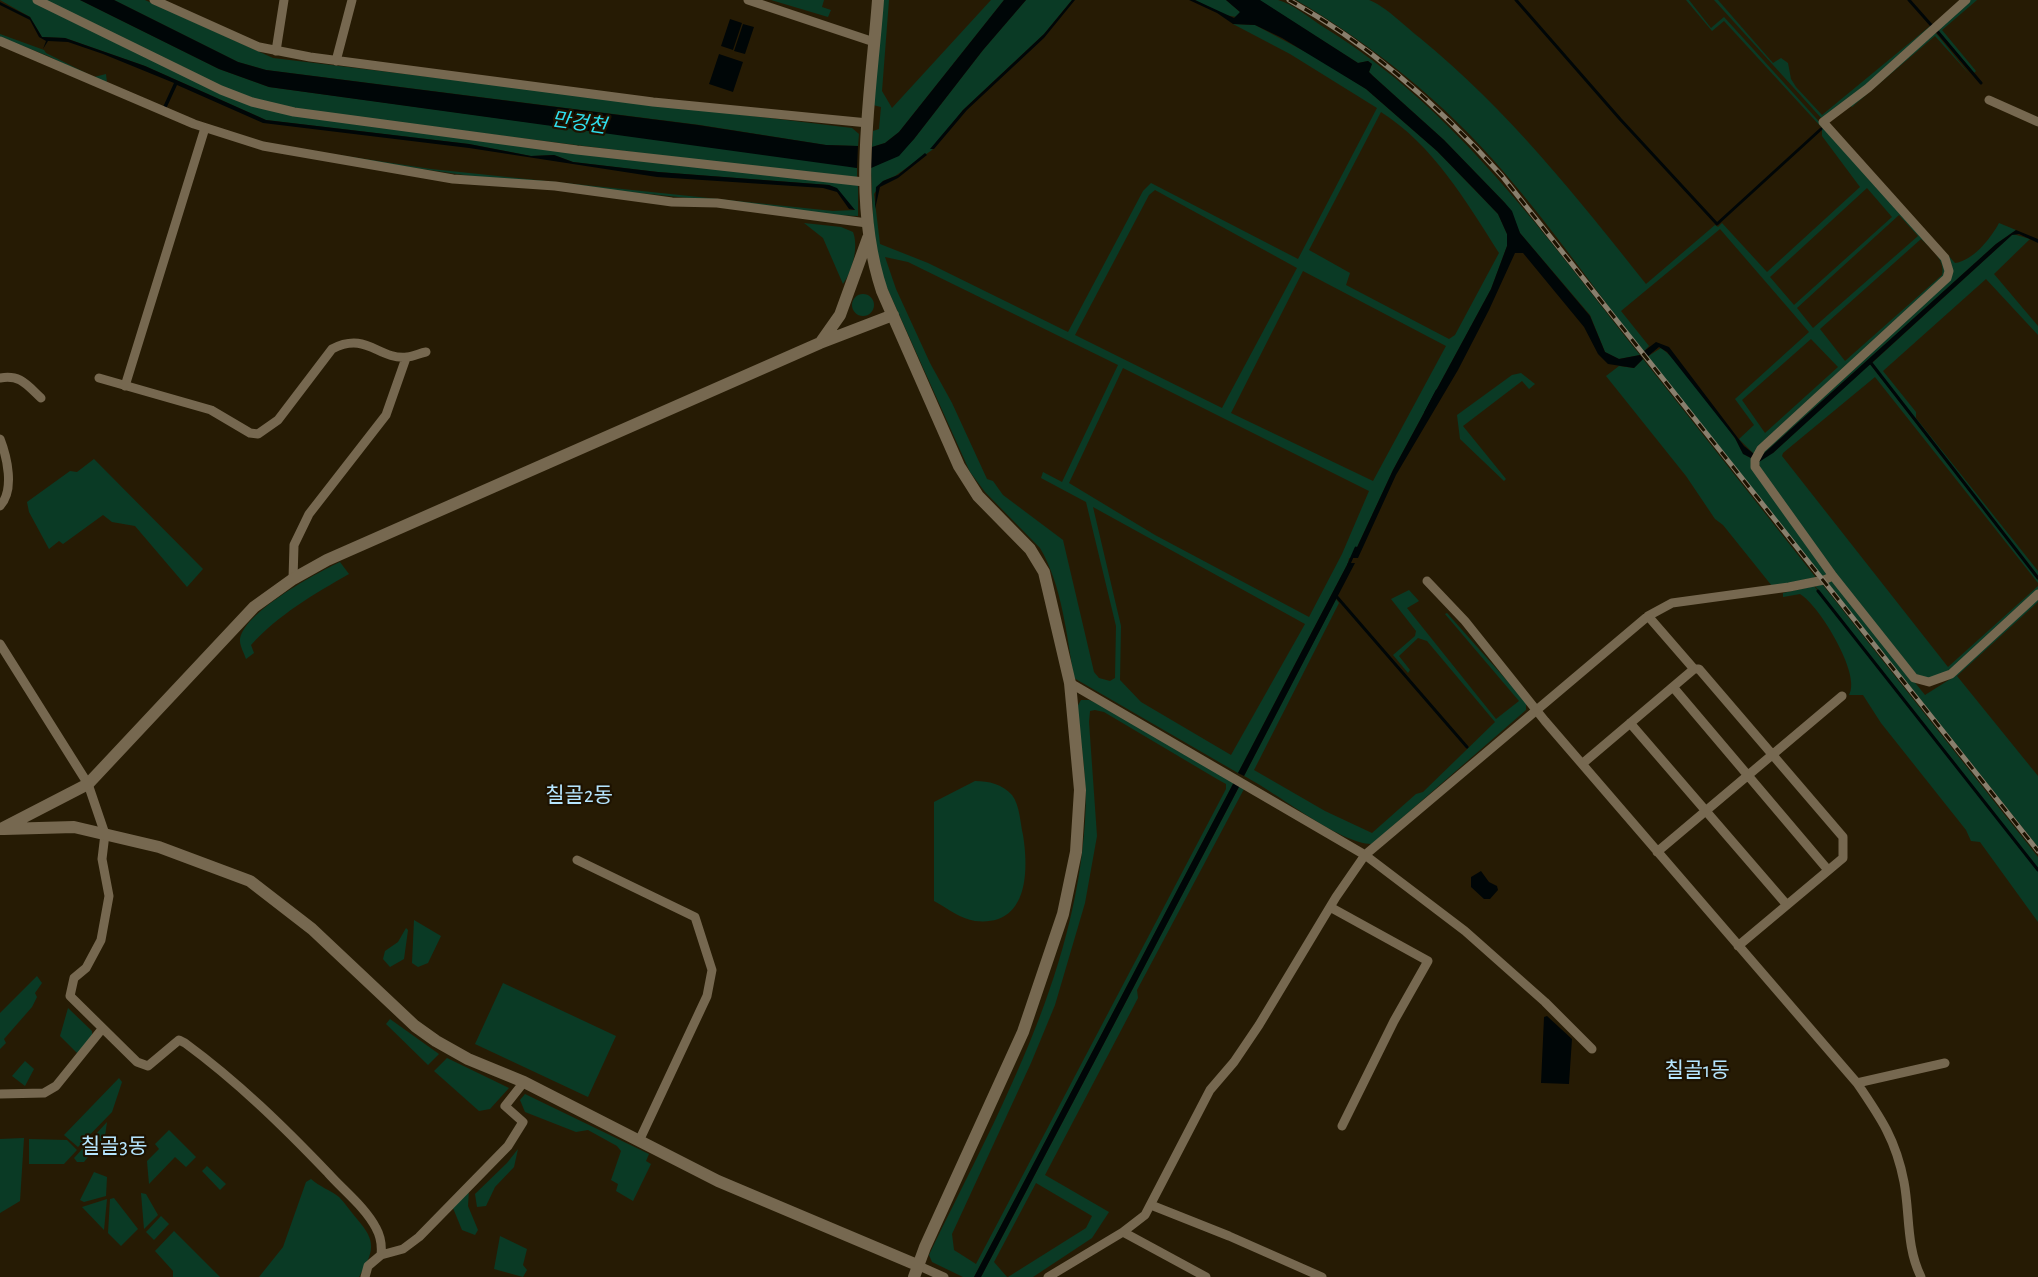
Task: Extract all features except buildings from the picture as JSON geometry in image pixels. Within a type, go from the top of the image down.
[{"type":"street","points":[[37,0],[221,90],[252,102],[294,112],[577,150],[864,180]]},
{"type":"street","points":[[154,0],[259,48],[336,61],[868,128]]},
{"type":"street","points":[[276,51],[284,0]]},
{"type":"street","points":[[336,61],[352,0]]},
{"type":"street","points":[[748,0],[874,42]]},
{"type":"street","points":[[878,0],[864,180],[868,238],[873,264],[959,466],[978,496],[1030,549],[1044,572],[1070,683],[1080,810],[1076,852],[1063,914],[1023,1032],[915,1271]]},
{"type":"street","points":[[1966,0],[1868,88],[1823,122],[1945,258],[1950,271],[1947,278],[1757,454],[1755,467],[1833,576],[1914,678],[1922,681],[1939,680],[1951,674],[2038,594]]},
{"type":"street","points":[[0,41],[205,129],[263,146],[453,179],[555,186],[672,202],[717,203],[867,223]]},
{"type":"street","points":[[1989,100],[2038,122]]},
{"type":"street","points":[[125,386],[205,129]]},
{"type":"street","points":[[820,343],[840,315],[868,238]]},
{"type":"street","points":[[1,829],[88,784],[254,608],[293,579],[327,560],[820,343],[893,315]]},
{"type":"street","points":[[99,378],[211,410],[250,433],[258,434],[278,420],[332,349],[345,343],[362,343],[406,358],[426,352]]},
{"type":"street","points":[[293,579],[294,545],[309,514],[386,415],[406,358]]},
{"type":"street","points":[[0,378],[12,376],[21,379],[41,398]]},
{"type":"street","points":[[0,439],[8,477],[8,492],[0,506]]},
{"type":"street","points":[[1048,1277],[1123,1232],[1145,1215],[1210,1090],[1234,1062],[1259,1025],[1330,907],[1365,855],[1648,616],[1672,603],[1789,587],[1833,576]]},
{"type":"street","points":[[1427,581],[1465,621],[1582,764],[1857,1083],[1892,1137],[1904,1182],[1911,1253],[1921,1277]]},
{"type":"street","points":[[1648,616],[1694,669],[1699,669],[1843,837],[1843,858],[1738,946]]},
{"type":"street","points":[[0,644],[88,784],[105,834],[102,859],[110,896],[101,940],[86,968],[74,978],[70,996],[137,1062],[148,1066],[179,1040],[224,1071],[275,1118],[363,1210],[377,1230],[382,1246],[381,1255]]},
{"type":"street","points":[[1582,764],[1694,669]]},
{"type":"street","points":[[1070,683],[1365,855],[1465,931],[1545,1002],[1592,1048]]},
{"type":"street","points":[[1673,687],[1828,870]]},
{"type":"street","points":[[1657,852],[1842,696]]},
{"type":"street","points":[[1630,723],[1787,905]]},
{"type":"street","points":[[1,829],[74,827],[159,847],[250,881],[312,929],[426,1034],[468,1059],[524,1082],[718,1181],[915,1271],[944,1277]]},
{"type":"street","points":[[577,860],[695,917],[712,970],[707,996],[639,1141]]},
{"type":"street","points":[[1330,907],[1428,961],[1394,1021],[1342,1126]]},
{"type":"street","points":[[0,1094],[44,1093],[56,1086],[102,1029]]},
{"type":"street","points":[[1857,1083],[1945,1063]]},
{"type":"street","points":[[365,1277],[368,1266],[381,1255],[403,1249],[419,1238],[508,1146],[523,1122],[505,1106],[524,1082]]},
{"type":"street","points":[[1151,1205],[1322,1277]]},
{"type":"street","points":[[1123,1232],[1206,1277]]},
{"type":"green space","points":[[0,0],[34,0],[220,91],[251,103],[294,113],[577,151],[858,183],[858,216],[815,214],[718,201],[471,176],[276,148],[193,123],[48,56],[0,37],[0,34],[44,50],[94,77],[106,74],[107,83],[204,125],[273,145],[431,169],[833,211],[855,210],[837,190],[829,185],[658,172],[573,162],[554,155],[531,156],[469,144],[266,120],[145,66],[65,38],[42,37],[30,17]]},
{"type":"green space","points":[[39,0],[80,0],[219,69],[269,87],[844,165],[857,168],[857,180],[295,110],[252,101]]},
{"type":"green space","points":[[114,0],[145,0],[273,58],[852,128],[859,134],[858,146],[826,145],[700,125],[266,70],[238,62]]},
{"type":"green space","points":[[771,0],[824,0],[822,7],[831,10],[828,17]]},
{"type":"green space","points":[[880,0],[889,0],[882,91],[892,108],[991,0],[1004,0],[899,132],[885,143],[872,147],[873,131],[879,129],[881,107],[873,105]]},
{"type":"green space","points":[[1026,0],[1072,0],[1044,34],[963,110],[932,150],[895,176],[883,181],[874,194],[880,244],[928,263],[1068,332],[1143,191],[1151,183],[1298,259],[1377,108],[1290,54],[1233,24],[1255,25],[1317,58],[1366,89],[1437,151],[1498,214],[1507,234],[1507,246],[1491,289],[1393,470],[1352,558],[1349,558],[1238,773],[1074,678],[1063,611],[1047,562],[1040,548],[985,492],[970,472],[884,281],[874,248],[871,168],[899,154],[914,139],[983,50]],"holes":[[[1381,112],[1400,125],[1432,157],[1461,194],[1499,253],[1455,335],[1449,339],[1346,285],[1350,273],[1309,250]],[[1155,190],[1297,268],[1222,408],[1075,335],[1149,195]],[[885,257],[908,262],[1118,365],[1062,482],[1043,472],[1041,478],[1086,502],[1116,626],[1115,678],[1110,681],[1099,678],[1094,672],[1063,540],[1003,495],[993,481],[987,479],[896,289]],[[1303,271],[1446,346],[1373,481],[1231,413]],[[1123,368],[1369,491],[1342,554],[1309,617],[1155,535],[1069,483]],[[1093,507],[1305,624],[1231,755],[1141,702],[1120,680],[1121,626]]]},
{"type":"green space","points":[[1195,0],[1226,0],[1240,12],[1237,17],[1224,15]]},
{"type":"green space","points":[[1259,0],[1278,0],[1296,8],[1373,60],[1417,97],[1496,177],[1640,355],[1619,359],[1605,352],[1590,315],[1520,233],[1505,203],[1444,140],[1369,72],[1372,64],[1368,61],[1358,63]]},
{"type":"green space","points":[[1296,0],[1369,0],[1395,17],[1483,94],[1512,124],[1567,186],[1646,284],[1715,225],[1718,227],[1722,223],[1767,272],[1860,187],[1822,136],[1822,128],[1724,21],[1712,31],[1686,0],[1689,0],[1711,28],[1724,17],[1945,260],[1947,274],[1754,454],[1739,439],[1754,425],[1735,399],[1809,332],[1720,229],[1621,311],[1649,346],[1643,352],[1540,215],[1481,146],[1407,77],[1325,17]],"holes":[[[1867,188],[1892,217],[1794,305],[1770,277]],[[1899,215],[1918,236],[1813,328],[1797,308]],[[1921,239],[1940,260],[1942,275],[1845,361],[1820,329]],[[1811,339],[1838,367],[1765,433],[1742,400]]]},
{"type":"green space","points":[[1714,0],[1718,0],[1773,63],[1781,58],[1788,63],[1791,79],[1796,87],[1822,115],[1930,26],[1932,28],[1823,120]]},
{"type":"green space","points":[[1970,0],[1977,0],[1942,30],[1976,71],[1974,73],[1937,29]]},
{"type":"green space","points":[[1935,32],[1970,75],[1935,36],[1852,107],[1848,104]]},
{"type":"green space","points":[[1828,122],[1955,263],[1975,253],[1999,223],[2016,230],[1996,244],[1760,457],[1773,453],[1870,364],[2038,579],[2038,583],[1875,377],[1783,453],[1782,456],[1948,667],[2038,586],[2038,590],[1949,671],[1931,678],[1919,678],[1846,587],[1761,472],[1758,457],[1953,272],[1951,262]]},
{"type":"green space","points":[[804,223],[841,227],[853,232],[854,259],[843,284],[823,238]]},
{"type":"green space","points":[[2013,234],[2030,239],[1994,274],[2038,326],[2038,335],[1986,279],[1883,371],[1916,412],[1916,418],[2038,571],[2038,577],[1872,363]]},
{"type":"green space","points":[[863,294],[871,297],[874,305],[871,313],[863,316],[855,313],[852,305],[855,297]]},
{"type":"green space","points":[[1661,348],[1690,377],[1719,415],[1742,452],[1751,458],[1827,574],[1823,579],[1647,357]]},
{"type":"green space","points":[[1643,359],[1817,579],[1772,586],[1723,525],[1715,519],[1686,476],[1606,376],[1619,366],[1634,368]]},
{"type":"green space","points":[[1521,373],[1535,384],[1529,389],[1522,381],[1463,426],[1506,479],[1504,481],[1460,439],[1457,415],[1512,375]]},
{"type":"green space","points":[[94,459],[203,569],[187,587],[135,526],[112,522],[103,515],[63,544],[59,541],[49,549],[29,512],[27,502],[70,471],[77,472]]},
{"type":"green space","points":[[340,562],[349,574],[310,597],[273,624],[251,645],[254,653],[246,659],[240,641],[243,630],[253,619],[282,595]]},
{"type":"green space","points":[[1832,580],[1925,695],[1952,678],[2038,597],[2038,602],[1957,676],[2038,776],[2038,847],[1827,582]]},
{"type":"green space","points":[[1822,584],[2038,857],[2038,869],[1815,586]]},
{"type":"green space","points":[[1814,586],[2038,871],[2038,922],[1980,842],[1971,841],[1966,830],[1881,723],[1863,695],[1849,695],[1850,672],[1837,641],[1818,612],[1800,594],[1783,597],[1783,593]]},
{"type":"green space","points":[[1409,590],[1419,601],[1407,608],[1496,719],[1519,701],[1445,614],[1447,613],[1526,702],[1526,710],[1372,844],[1359,842],[1326,827],[1244,776],[1336,599],[1339,603],[1254,770],[1325,811],[1372,833],[1416,794],[1423,792],[1495,722],[1427,641],[1418,638],[1399,656],[1410,670],[1408,673],[1393,655],[1415,636],[1416,631],[1391,599]]},
{"type":"green space","points":[[1081,700],[1089,700],[1104,706],[1234,782],[974,1277],[963,1277],[932,1262],[929,1255],[1006,1098],[1029,1045],[1066,936],[1078,879],[1086,807],[1077,707]],"holes":[[[1090,711],[1104,712],[1226,784],[1226,789],[976,1264],[954,1250],[952,1234],[1031,1063],[1055,1005],[1085,903],[1097,836]]]},
{"type":"green space","points":[[975,781],[1004,788],[1015,799],[1025,850],[1021,894],[1015,906],[1006,915],[993,921],[970,920],[934,901],[934,802]]},
{"type":"green space","points":[[1240,785],[1244,789],[1137,990],[1138,998],[1045,1175],[1109,1212],[1092,1238],[1033,1277],[1008,1277],[1086,1228],[1092,1216],[1036,1183],[994,1262],[1007,1277],[981,1277]]},
{"type":"green space","points":[[414,920],[441,936],[428,963],[418,967],[412,963]]},
{"type":"green space","points":[[406,928],[408,930],[404,959],[390,967],[383,959],[385,951],[398,942]]},
{"type":"green space","points":[[37,976],[42,983],[35,993],[37,997],[32,1007],[4,1039],[6,1043],[0,1049],[0,1013]]},
{"type":"green space","points":[[503,983],[616,1036],[588,1097],[475,1044]]},
{"type":"green space","points":[[68,1008],[92,1031],[92,1037],[77,1053],[60,1036]]},
{"type":"green space","points":[[390,1019],[439,1054],[428,1065],[386,1024]]},
{"type":"green space","points":[[447,1058],[509,1088],[490,1109],[479,1111],[434,1071]]},
{"type":"green space","points":[[25,1061],[34,1069],[25,1086],[12,1076]]},
{"type":"green space","points":[[119,1078],[122,1082],[112,1112],[78,1147],[64,1135]]},
{"type":"green space","points":[[525,1094],[649,1154],[646,1161],[651,1164],[633,1201],[616,1191],[618,1184],[611,1180],[621,1151],[617,1146],[588,1130],[576,1132],[525,1112],[520,1100]]},
{"type":"green space","points":[[107,1122],[105,1136],[84,1162],[77,1162],[74,1158]]},
{"type":"green space","points":[[169,1130],[196,1157],[186,1167],[175,1157],[149,1184],[147,1161],[159,1149],[155,1144]]},
{"type":"green space","points":[[24,1138],[20,1201],[0,1213],[0,1139]]},
{"type":"green space","points":[[29,1139],[67,1140],[77,1150],[64,1164],[29,1164]]},
{"type":"green space","points":[[518,1149],[514,1167],[495,1187],[486,1206],[477,1207],[475,1194]]},
{"type":"green space","points":[[207,1166],[226,1184],[220,1190],[202,1171]]},
{"type":"green space","points":[[94,1172],[107,1177],[106,1196],[84,1202],[80,1200]]},
{"type":"green space","points":[[311,1179],[339,1197],[368,1234],[371,1247],[364,1268],[359,1277],[259,1277],[283,1247],[306,1182]]},
{"type":"green space","points":[[469,1189],[468,1206],[478,1230],[475,1235],[462,1230],[453,1208]]},
{"type":"green space","points":[[141,1193],[146,1194],[158,1215],[144,1229]]},
{"type":"green space","points":[[114,1198],[138,1229],[121,1246],[108,1233],[110,1199]]},
{"type":"green space","points":[[107,1199],[104,1230],[82,1207]]},
{"type":"green space","points":[[161,1216],[169,1224],[154,1240],[146,1232]]},
{"type":"green space","points":[[174,1231],[220,1277],[173,1277],[173,1271],[155,1251]]},
{"type":"green space","points":[[500,1236],[527,1249],[523,1265],[527,1270],[523,1277],[494,1269]]},
{"type":"water","name":"만겅천","points":[[80,0],[114,0],[238,62],[266,70],[698,125],[826,145],[858,146],[857,168],[269,87],[219,69]]},
{"type":"water","points":[[1004,0],[1026,0],[899,156],[871,168],[872,147],[885,143],[899,132]]},
{"type":"water","points":[[1072,0],[1075,0],[1044,38],[967,110],[934,149],[930,149],[963,110],[1044,34]]},
{"type":"water","points":[[1189,0],[1195,0],[1234,18],[1240,12],[1226,0],[1260,0],[1358,63],[1368,61],[1372,64],[1369,72],[1444,140],[1512,211],[1520,233],[1590,316],[1605,352],[1619,359],[1640,355],[1643,359],[1634,368],[1608,364],[1598,354],[1584,327],[1523,253],[1515,253],[1458,370],[1396,475],[1358,558],[1352,558],[1393,470],[1491,289],[1507,246],[1507,234],[1498,214],[1476,191],[1437,151],[1366,89],[1282,38],[1255,25],[1233,24],[1217,13]]},
{"type":"water","points":[[0,2],[30,17],[42,37],[65,38],[145,66],[266,120],[469,144],[531,156],[554,155],[573,162],[658,172],[829,185],[837,188],[855,210],[849,209],[837,192],[823,188],[657,177],[469,148],[263,123],[177,85],[166,109],[163,107],[174,83],[68,42],[48,41],[43,49],[46,41],[39,37],[30,20],[0,5]]},
{"type":"water","points":[[730,19],[742,23],[733,50],[721,46]]},
{"type":"water","points":[[743,24],[754,27],[745,54],[734,51]]},
{"type":"water","points":[[719,54],[743,62],[733,92],[709,84]]},
{"type":"water","points":[[925,153],[927,155],[898,178],[880,187],[875,209],[876,187],[883,181],[898,175]]},
{"type":"water","points":[[2016,230],[2038,239],[2038,243],[2019,234],[2012,235],[1773,453],[1759,462],[1760,457],[1996,244]]},
{"type":"water","points":[[1656,342],[1669,347],[1744,446],[1754,454],[1751,458],[1743,454],[1735,438],[1667,352],[1659,347],[1647,357],[1643,352]]},
{"type":"water","points":[[1348,563],[1355,563],[1244,776],[1238,773]]},
{"type":"water","points":[[1234,782],[1240,785],[981,1277],[974,1277]]},
{"type":"water","points":[[1481,871],[1489,882],[1497,886],[1498,890],[1490,899],[1484,899],[1471,887],[1471,877]]},
{"type":"water","points":[[1547,1016],[1572,1039],[1569,1084],[1541,1083],[1544,1017]]},
{"type":"waterway","points":[[1516,0],[1620,119],[1717,224],[1821,129]]},
{"type":"waterway","points":[[1909,0],[1932,26]]},
{"type":"waterway","points":[[1937,31],[1981,83]]},
{"type":"waterway","points":[[1871,363],[2038,578]]},
{"type":"waterway","points":[[1426,412],[1437,391]]},
{"type":"waterway","points":[[1349,564],[1356,548]]},
{"type":"waterway","points":[[1818,591],[2038,870]]},
{"type":"waterway","points":[[1337,597],[1467,747]]},
{"type":"railway","points":[[1289,0],[1348,37],[1403,79],[1454,126],[1502,176],[2038,851]]},
{"type":"district","name":"칠골2동","points":[[579,796]]},
{"type":"district","name":"칠골1동","points":[[1697,1071]]},
{"type":"district","name":"칠골3동","points":[[114,1147]]}]
